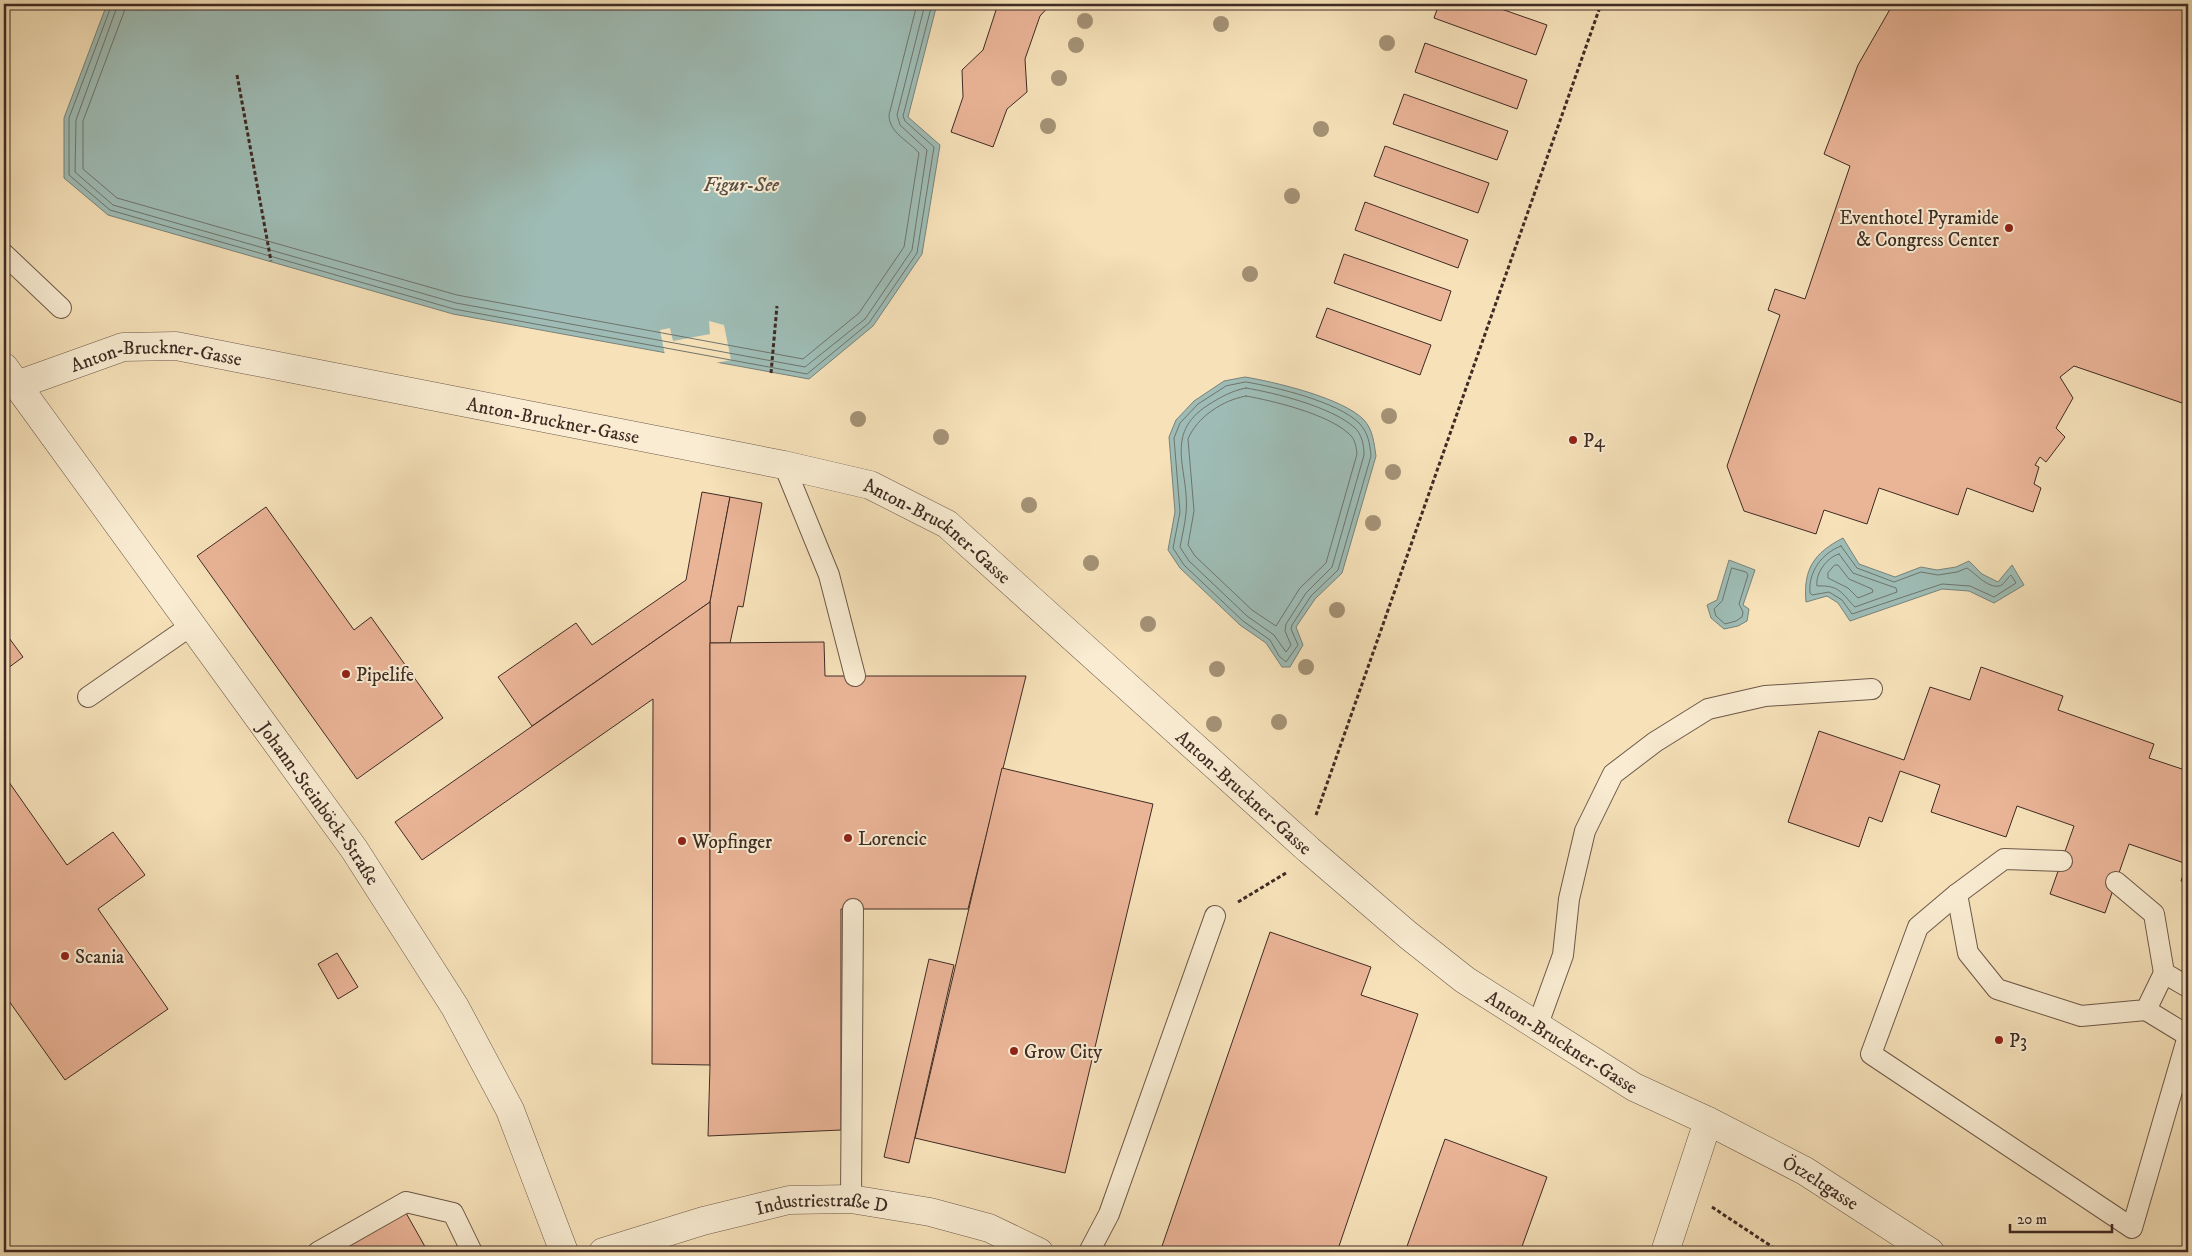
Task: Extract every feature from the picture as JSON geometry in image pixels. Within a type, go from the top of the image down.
[{"type":"street","name":"Anton-Bruckner-Gasse","points":[[10,376],[123,347],[176,346],[784,465],[870,485],[947,524],[1309,850],[1408,936],[1465,980],[1634,1087],[1708,1121]]},
{"type":"street","name":"Johann-Steinböck-Straße","points":[[10,376],[354,849],[455,1007],[510,1110],[564,1252]]},
{"type":"street","points":[[1665,1252],[1708,1121]]},
{"type":"street","name":"Ötzeltgasse","points":[[1708,1121],[1805,1171],[1930,1252]]},
{"type":"street","name":"Industriestraße D","points":[[602,1252],[703,1221],[789,1200],[852,1199],[930,1212],[989,1228],[1039,1252]]},
{"type":"lane","points":[[4,254],[61,308]]},
{"type":"lane","points":[[784,465],[829,575],[855,676]]},
{"type":"lane","points":[[88,697],[192,625]]},
{"type":"lane","points":[[1537,1027],[1563,955],[1569,898],[1585,832],[1613,774],[1654,742],[1708,709],[1765,696],[1872,689]]},
{"type":"lane","points":[[1957,894],[1968,953],[1997,989],[2081,1016],[2146,1010],[2188,1035],[2132,1228],[1871,1054],[1918,927],[1957,894],[2004,859],[2062,861]]},
{"type":"lane","points":[[2116,882],[2154,914],[2164,973],[2146,1010]]},
{"type":"lane","points":[[852,1199],[853,909]]},
{"type":"lane","points":[[1089,1252],[1109,1214],[1215,916]]},
{"type":"lane","points":[[2164,973],[2188,987]]},
{"type":"lane","points":[[318,1252],[406,1202],[453,1213],[472,1252]]},
{"type":"path","points":[[1309,850],[1317,811],[1601,4]]},
{"type":"path","points":[[237,75],[271,261]]},
{"type":"path","points":[[771,372],[778,306]]},
{"type":"path","points":[[1260,889],[1290,870]]},
{"type":"path","points":[[1686,1190],[1780,1252]]},
{"type":"water","name":"Figur-See","points":[[107,4],[937,4],[908,117],[940,145],[922,254],[873,326],[809,379],[453,314],[108,215],[64,178],[64,118]]},
{"type":"water","points":[[1245,377],[1308,392],[1341,405],[1364,420],[1371,432],[1375,446],[1376,456],[1342,573],[1315,599],[1296,627],[1303,645],[1290,667],[1282,667],[1266,643],[1240,625],[1180,568],[1168,550],[1175,512],[1169,437],[1176,420],[1194,401],[1224,381]]},
{"type":"water","points":[[1843,538],[1859,564],[1895,577],[1921,567],[1937,570],[1956,567],[1969,561],[1982,574],[1998,582],[2012,565],[2024,585],[1994,603],[1969,591],[1942,589],[1850,621],[1838,603],[1827,596],[1806,602],[1806,580],[1813,563],[1825,550]]},
{"type":"water","points":[[1729,560],[1755,570],[1743,605],[1749,609],[1747,621],[1738,626],[1724,629],[1711,618],[1707,605],[1717,600]]},
{"type":"pier","points":[[709,321],[724,325],[731,360],[711,364],[665,355],[660,330],[670,328],[673,341],[710,334]]},
{"type":"building","points":[[998,4],[1051,4],[1040,16],[1025,59],[1027,92],[1007,109],[993,147],[951,132],[963,97],[962,70],[983,50]]},
{"type":"building","points":[[1439,4],[1487,4],[1547,25],[1536,55],[1434,18]]},
{"type":"building","name":"Eventhotel Pyramide & Congress Center","points":[[1893,4],[2188,4],[2188,405],[2074,366],[2060,377],[2073,398],[2056,428],[2065,437],[2046,462],[2040,457],[2035,465],[2039,467],[2034,484],[2041,488],[2033,512],[1967,488],[1958,515],[1879,488],[1867,524],[1824,510],[1816,534],[1744,511],[1727,466],[1780,315],[1768,310],[1775,289],[1805,299],[1850,166],[1824,154],[1858,65]]},
{"type":"building","points":[[1425,43],[1527,80],[1517,109],[1415,72]]},
{"type":"building","points":[[1404,94],[1508,131],[1497,160],[1393,124]]},
{"type":"building","points":[[1385,146],[1489,183],[1478,213],[1374,176]]},
{"type":"building","points":[[1365,202],[1468,240],[1458,268],[1355,230]]},
{"type":"building","points":[[1344,254],[1451,291],[1441,321],[1334,283]]},
{"type":"building","points":[[1327,308],[1431,345],[1420,375],[1316,337]]},
{"type":"building","points":[[702,492],[730,497],[710,602],[532,726],[498,677],[576,623],[592,645],[686,580]]},
{"type":"building","points":[[730,497],[762,503],[743,607],[738,606],[730,643],[710,643],[710,602]]},
{"type":"building","name":"Pipelife","points":[[266,507],[354,630],[371,617],[443,718],[357,779],[197,556]]},
{"type":"building","name":"Wopfinger","points":[[710,602],[710,1065],[652,1064],[653,699],[422,860],[395,822]]},
{"type":"building","points":[[4,631],[23,657],[4,671]]},
{"type":"building","name":"Lorencic","points":[[824,642],[825,676],[1026,676],[968,909],[841,909],[841,1130],[708,1136],[710,1065],[710,643]]},
{"type":"building","points":[[1981,667],[2063,696],[2058,710],[2154,744],[2149,758],[2188,771],[2188,884],[2181,881],[2187,864],[2129,844],[2105,913],[2050,894],[2074,826],[2017,806],[2006,837],[1931,812],[1940,785],[1900,771],[1882,822],[1869,817],[1859,847],[1788,822],[1819,731],[1904,760],[1930,687],[1970,700]]},
{"type":"building","name":"Grow City","points":[[1002,768],[1153,804],[1065,1173],[915,1138]]},
{"type":"building","points":[[4,775],[67,865],[113,832],[145,875],[98,909],[168,1009],[65,1080],[4,994]]},
{"type":"building","points":[[1270,932],[1371,967],[1361,995],[1418,1014],[1337,1252],[1160,1252]]},
{"type":"building","points":[[337,953],[358,987],[338,999],[318,964]]},
{"type":"building","points":[[929,959],[954,965],[909,1163],[884,1157]]},
{"type":"building","points":[[1445,1139],[1547,1177],[1520,1252],[1405,1252]]},
{"type":"building","points":[[406,1213],[428,1252],[338,1252]]},
{"type":"place","name":"Eventhotel Pyramide & Congress Center","points":[[2009,228]]},
{"type":"place","name":"P4","points":[[1573,440]]},
{"type":"place","name":"Pipelife","points":[[346,674]]},
{"type":"place","name":"Lorencic","points":[[848,838]]},
{"type":"place","name":"Wopfinger","points":[[682,841]]},
{"type":"place","name":"Scania","points":[[65,956]]},
{"type":"place","name":"P3","points":[[1999,1040]]},
{"type":"place","name":"Grow City","points":[[1014,1051]]}]
